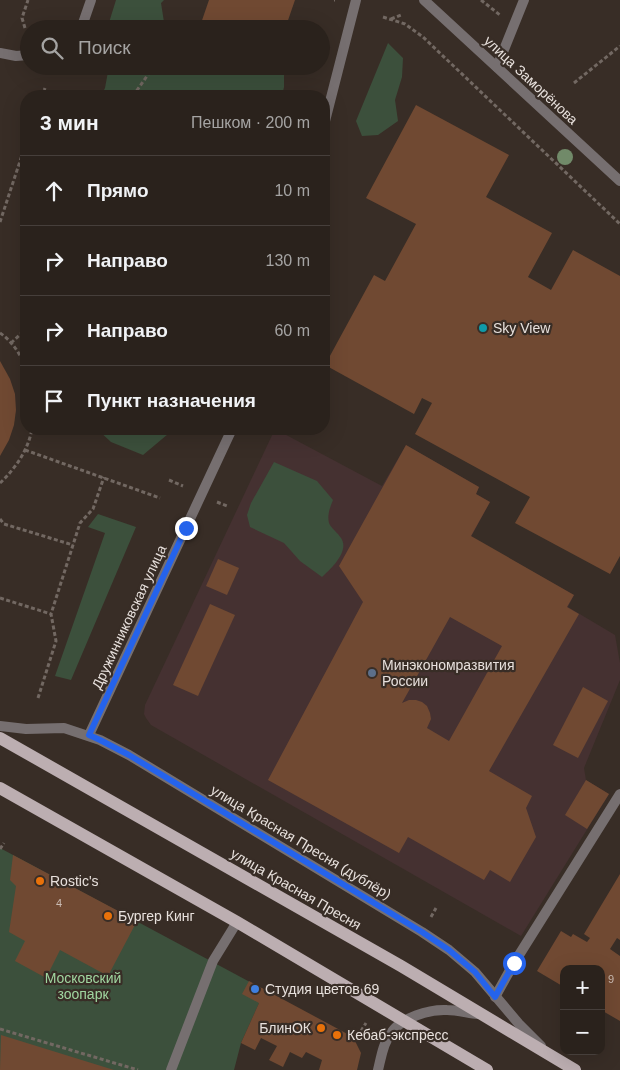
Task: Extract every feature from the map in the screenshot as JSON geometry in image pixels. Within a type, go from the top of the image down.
[{"type":"main road","name":"улица Красная Пресня","points":[[0,738],[484,1015],[575,1070]]},
{"type":"main road","points":[[0,788],[237,922],[487,1070]]},
{"type":"street","points":[[83,20],[91,0]]},
{"type":"street","points":[[330,102],[356,0]]},
{"type":"street","name":"улица Заморёнова","points":[[424,0],[620,180]]},
{"type":"street","points":[[497,67],[524,0]]},
{"type":"street","points":[[0,53],[20,56]]},
{"type":"street","name":"Дружинниковская улица","points":[[89,735],[229,435]]},
{"type":"street","name":"улица Красная Пресня (дублёр)","points":[[0,726],[26,730],[64,728],[89,735],[129,755],[449,950],[475,972],[519,1024],[548,1054]]},
{"type":"street","points":[[495,997],[514,963],[620,794]]},
{"type":"street","points":[[171,1070],[213,961],[237,922]]},
{"type":"street","points":[[378,1070],[381,1055],[391,1033],[404,1020],[420,1014],[446,1010],[484,1015]]},
{"type":"path","points":[[23,20],[28,0]]},
{"type":"path","points":[[388,14],[390,19]]},
{"type":"path","points":[[390,19],[401,15]]},
{"type":"path","points":[[383,17],[406,24],[422,37],[620,224]]},
{"type":"path","points":[[574,82],[620,46]]},
{"type":"path","points":[[137,90],[148,75]]},
{"type":"path","points":[[0,222],[1,213],[20,160]]},
{"type":"path","points":[[0,333],[11,343],[20,356]]},
{"type":"path","points":[[11,343],[20,335]]},
{"type":"path","points":[[0,483],[19,462],[31,435]]},
{"type":"path","points":[[25,450],[160,498]]},
{"type":"path","points":[[38,698],[56,641],[51,614],[80,523],[93,509],[104,477]]},
{"type":"path","points":[[169,480],[183,486]]},
{"type":"path","points":[[218,502],[227,506]]},
{"type":"path","points":[[0,519],[4,524],[73,545]]},
{"type":"path","points":[[0,598],[51,614]]},
{"type":"path","points":[[0,849],[4,843]]},
{"type":"path","points":[[361,1031],[366,1023]]},
{"type":"path","points":[[0,1029],[138,1070]]},
{"type":"shaded area","points":[[272,435],[286,435],[382,486],[406,445],[479,487],[476,494],[490,502],[471,537],[574,595],[568,607],[615,635],[620,663],[620,680],[584,768],[586,780],[609,794],[521,936],[151,725],[144,714],[145,705]]},
{"type":"green space","points":[[116,0],[164,0],[161,3],[164,20],[110,20]]},
{"type":"green space","points":[[388,43],[403,58],[402,77],[395,100],[398,121],[378,135],[362,136],[356,121]]},
{"type":"green space","points":[[107,75],[284,75],[283,90],[104,90]]},
{"type":"green space","points":[[103,435],[167,435],[143,455],[111,442]]},
{"type":"green space","points":[[274,462],[317,481],[333,500],[328,520],[331,527],[341,538],[343,548],[338,559],[322,577],[300,561],[284,543],[250,527],[247,515],[251,503]]},
{"type":"green space","points":[[98,514],[136,527],[71,680],[55,676],[105,533],[88,527]]},
{"type":"green space","name":"Московский зоопарк","points":[[0,848],[265,990],[241,1043],[234,1070],[0,1070]]},
{"type":"building","points":[[209,0],[295,0],[288,20],[202,20]]},
{"type":"building","name":"Sky View","points":[[416,105],[509,155],[486,197],[552,233],[528,277],[551,290],[573,250],[620,276],[620,556],[610,574],[515,523],[530,497],[415,434],[432,403],[422,398],[414,414],[330,368],[330,356],[374,275],[385,281],[416,224],[366,198]]},
{"type":"building","points":[[0,361],[10,379],[15,394],[16,410],[9,440],[0,456]]},
{"type":"building","name":"Минэкономразвития России","points":[[406,445],[479,487],[476,494],[490,502],[471,536],[574,595],[567,607],[579,614],[489,771],[532,796],[526,808],[536,837],[510,882],[490,870],[484,880],[408,837],[399,853],[268,780],[363,602],[339,566]],"holes":[[[450,617],[502,646],[449,741],[427,728],[431,719],[427,706],[416,700],[402,703]]]},
{"type":"building","points":[[218,559],[239,568],[227,595],[206,586]]},
{"type":"building","points":[[210,604],[235,615],[198,696],[173,685]]},
{"type":"building","points":[[583,687],[608,701],[578,758],[553,745]]},
{"type":"building","points":[[586,780],[609,794],[587,829],[565,815]]},
{"type":"building","points":[[13,855],[137,921],[108,976],[60,950],[46,978],[15,961],[25,941],[9,932],[16,886],[10,880]]},
{"type":"building","points":[[620,874],[620,940],[617,938],[610,949],[620,956],[620,1021],[605,1012],[605,965],[560,965],[560,985],[537,971],[561,931],[571,937],[573,934],[587,942],[590,938],[584,934]]},
{"type":"building","points":[[249,981],[353,1037],[361,1053],[357,1070],[319,1070],[322,1060],[306,1052],[302,1058],[290,1052],[283,1067],[269,1060],[277,1046],[261,1038],[255,1050],[241,1043],[259,1003],[242,994]]},
{"type":"building","points":[[1,1035],[114,1070],[0,1070]]},
{"type":"place","name":"Sky View","points":[[483,328]]},
{"type":"place","name":"Минэкономразвития России","points":[[372,673]]},
{"type":"place","name":"Rostic's","points":[[40,881]]},
{"type":"place","name":"Бургер Кинг","points":[[108,916]]},
{"type":"place","name":"Студия цветов 69","points":[[255,989]]},
{"type":"place","name":"БлинОК","points":[[321,1028]]},
{"type":"place","name":"Кебаб-экспресс","points":[[337,1035]]},
{"type":"route","points":[[186,528],[89,735],[129,755],[422,932],[449,950],[475,972],[495,997],[514,963]]}]
